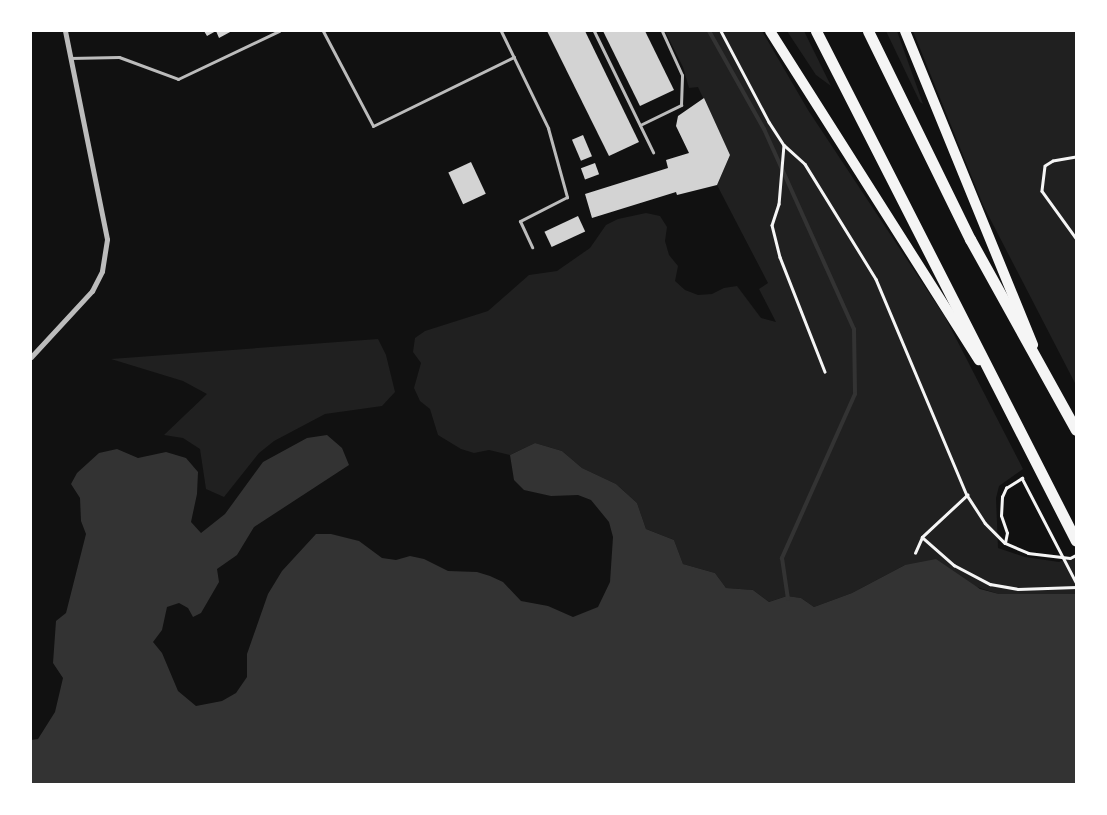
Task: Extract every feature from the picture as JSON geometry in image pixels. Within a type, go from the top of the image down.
[{"type":"highway","points":[[816,31],[1076,541]]},
{"type":"highway","points":[[868,31],[970,239],[1076,430]]},
{"type":"main road","points":[[770,31],[1005,402]]},
{"type":"main road","points":[[905,31],[1047,378]]},
{"type":"street","points":[[31,357],[92,291],[102,271],[107,239],[64,31]]},
{"type":"lane","points":[[69,58],[119,56],[178,79],[279,31]]},
{"type":"lane","points":[[323,31],[373,126],[514,57]]},
{"type":"lane","points":[[501,31],[548,128],[567,197],[520,221],[532,247]]},
{"type":"lane","points":[[594,31],[653,152]]},
{"type":"lane","points":[[640,125],[681,105],[682,75],[662,31]]},
{"type":"path","points":[[721,31],[784,145],[805,164],[876,279],[967,495],[985,523],[1005,543],[1028,553],[1070,558],[1076,555]]},
{"type":"path","points":[[784,145],[779,204],[772,225],[780,257],[825,372]]},
{"type":"path","points":[[1076,157],[1053,161],[1045,166],[1042,191],[1076,238]]},
{"type":"path","points":[[1005,543],[1007,534],[1000,506],[1006,488],[1022,478],[1076,582]]},
{"type":"path","points":[[915,553],[922,537],[967,495]]},
{"type":"path","points":[[922,537],[954,565],[990,584],[1018,589],[1076,587]]},
{"type":"shaded area","points":[[665,31],[762,31],[808,110],[945,317],[1023,469],[999,486],[996,498],[998,548],[1025,557],[1059,562],[1076,555],[1076,594],[999,594],[905,565],[852,593],[814,607],[801,598],[787,596],[769,602],[753,590],[726,588],[715,573],[683,564],[674,540],[646,529],[637,503],[616,484],[582,468],[562,451],[535,443],[510,455],[489,450],[474,453],[461,449],[438,435],[430,409],[420,401],[414,388],[421,363],[413,352],[415,338],[425,331],[488,311],[529,275],[557,271],[590,248],[606,225],[618,219],[646,213],[660,216],[667,227],[665,241],[669,255],[678,266],[675,281],[685,290],[698,295],[712,294],[724,288],[737,286],[761,318],[776,322],[759,289],[768,283],[717,185],[730,155],[698,87],[689,88],[683,67]]},
{"type":"shaded area","points":[[787,31],[804,31],[831,86],[816,75]]},
{"type":"shaded area","points":[[886,31],[897,31],[923,104],[920,102]]},
{"type":"shaded area","points":[[913,31],[1076,31],[1076,385],[983,205]]},
{"type":"shaded area","points":[[378,339],[386,355],[395,392],[382,406],[325,414],[274,441],[259,453],[224,497],[206,489],[200,449],[183,438],[164,435],[207,394],[183,381],[111,359]]},
{"type":"shaded area","points":[[327,435],[342,448],[349,465],[254,527],[237,555],[217,569],[219,582],[201,613],[193,617],[188,608],[179,603],[167,607],[162,630],[153,642],[162,653],[178,691],[196,706],[222,701],[236,693],[247,677],[247,654],[268,594],[282,571],[316,534],[331,534],[359,541],[382,558],[396,560],[410,556],[424,559],[448,571],[477,572],[490,576],[503,582],[521,601],[548,606],[573,617],[598,607],[610,582],[613,537],[609,522],[591,500],[578,495],[551,496],[524,490],[514,480],[510,455],[535,443],[562,451],[582,468],[616,484],[637,503],[646,529],[674,540],[683,564],[715,573],[726,588],[753,590],[769,602],[787,596],[801,598],[814,607],[852,593],[905,565],[936,559],[980,589],[999,594],[1076,594],[1076,784],[31,784],[31,740],[38,739],[55,712],[63,678],[53,663],[56,621],[66,613],[86,534],[81,521],[80,498],[71,484],[77,473],[99,453],[117,449],[138,458],[166,452],[186,458],[198,472],[197,494],[191,522],[201,533],[225,514],[263,462],[307,438]]},
{"type":"building","points":[[204,31],[216,31],[207,36]]},
{"type":"building","points":[[216,31],[232,31],[219,38]]},
{"type":"building","points":[[547,31],[585,31],[639,142],[609,156]]},
{"type":"building","points":[[603,31],[645,31],[674,90],[640,106]]},
{"type":"building","points":[[704,98],[730,155],[717,185],[677,195],[676,192],[592,218],[585,194],[668,168],[666,160],[689,153],[676,126],[678,116]]},
{"type":"building","points":[[583,135],[592,156],[581,161],[572,140]]},
{"type":"building","points":[[471,162],[486,194],[463,204],[448,173]]},
{"type":"building","points":[[595,163],[599,174],[585,179],[581,168]]},
{"type":"building","points":[[578,216],[585,231],[552,247],[544,232]]},
{"type":"waterway","points":[[709,31],[764,129],[854,329],[855,394],[782,558],[788,599]]}]
